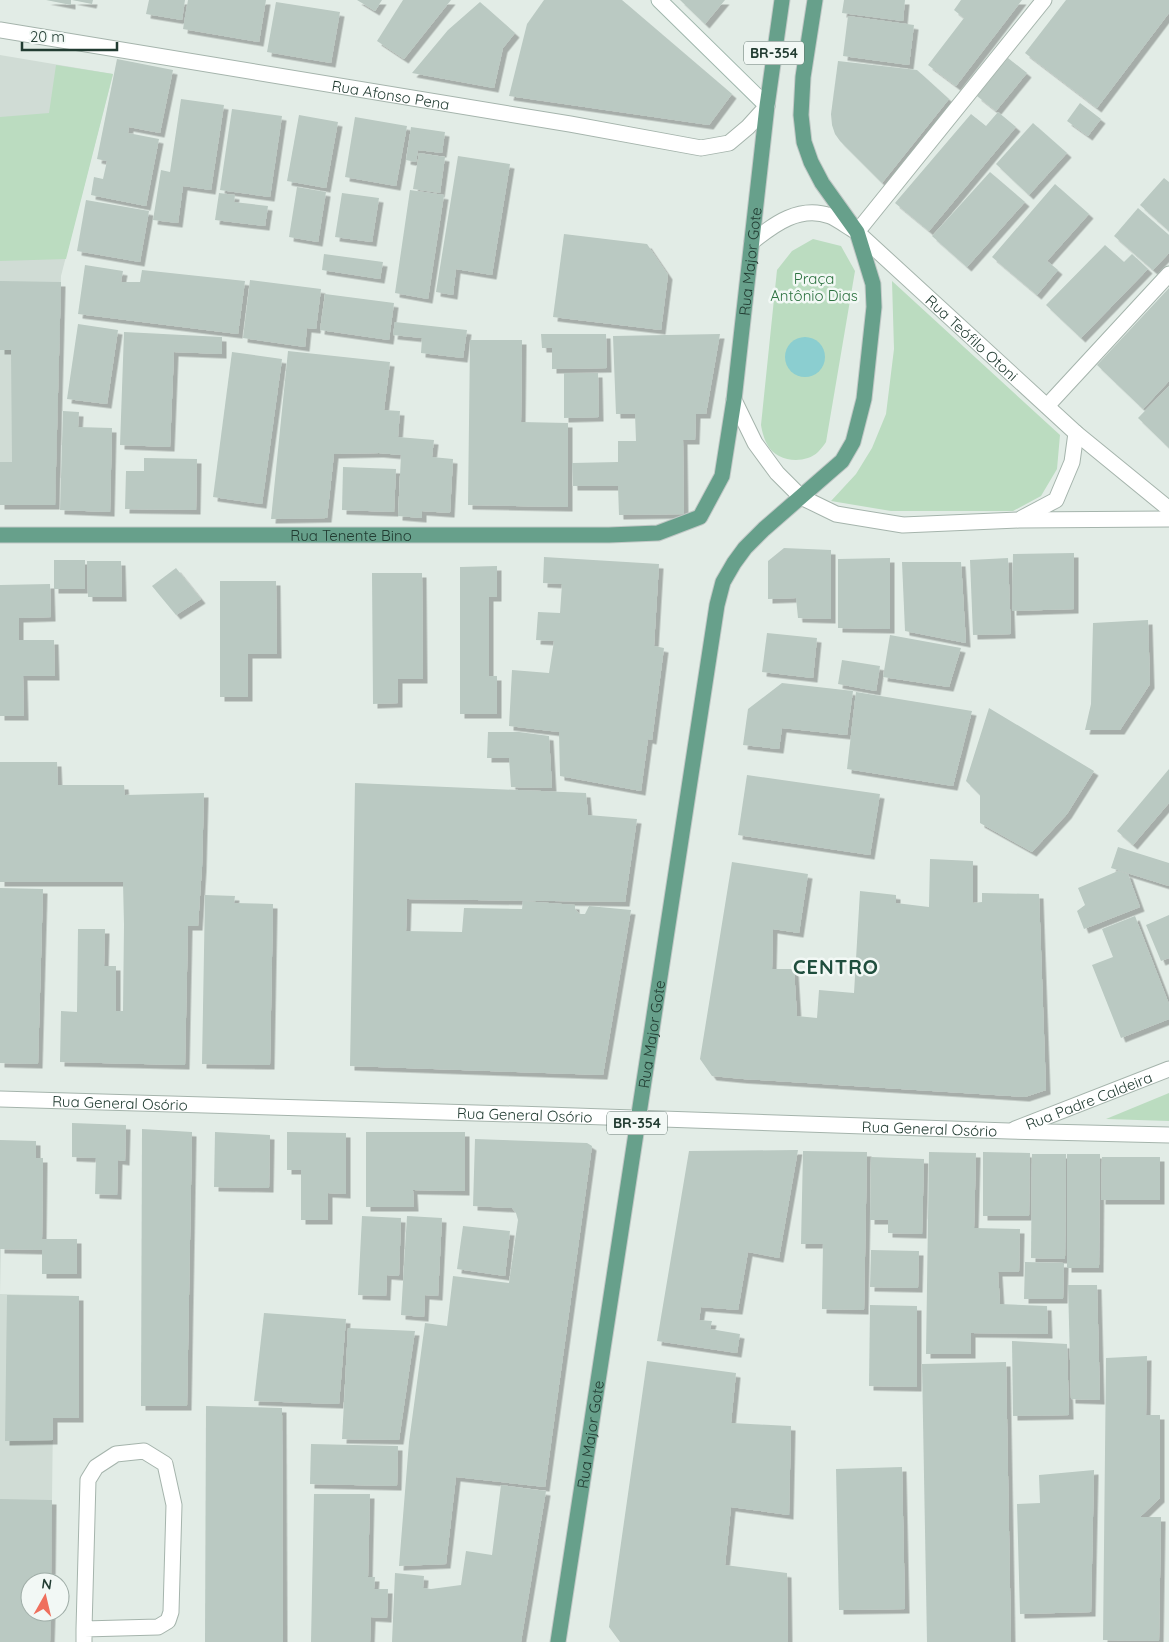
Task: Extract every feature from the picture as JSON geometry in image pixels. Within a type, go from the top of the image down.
[{"type":"main road","name":"Rua Major Gote","points":[[700,517],[722,476],[734,400],[767,106],[782,0]]},
{"type":"main road","name":"Rua Teófilo Otoni","points":[[815,0],[802,91],[801,115],[804,142],[818,175],[856,232]]},
{"type":"main road","name":"Rua Major Gote","points":[[558,1642],[717,605],[723,582],[745,548],[842,461],[853,442],[864,399],[874,307],[872,284],[856,232]]},
{"type":"main road","name":"Rua Tenente Bino","points":[[0,535],[609,536],[658,533],[700,517]]},
{"type":"street","points":[[659,0],[767,106]]},
{"type":"street","points":[[752,242],[782,220],[798,214],[813,213],[829,216],[856,232],[1044,0]]},
{"type":"street","name":"Rua Afonso Pena","points":[[0,30],[570,124],[701,148],[729,143],[748,127],[767,106]]},
{"type":"street","name":"Rua Teófilo Otoni","points":[[856,232],[1076,433],[1169,510]]},
{"type":"street","points":[[1047,406],[1169,274]]},
{"type":"street","points":[[734,400],[755,443],[776,474],[801,497],[836,514],[903,525],[1019,520],[1169,519]]},
{"type":"street","points":[[1019,520],[1056,500],[1072,462],[1076,433]]},
{"type":"street","name":"Rua Padre Caldeira","points":[[1009,1131],[1169,1069]]},
{"type":"street","name":"Rua General Osório","points":[[0,1099],[1169,1135]]},
{"type":"street","points":[[144,1451],[165,1464],[174,1505],[171,1612],[168,1621],[158,1627],[84,1636],[88,1480],[96,1467],[116,1454],[144,1451]]},
{"type":"shaded area","points":[[0,55],[113,74],[61,276],[55,505],[0,505]]},
{"type":"shaded area","points":[[0,1203],[2,1203],[0,1294]]},
{"type":"shaded area","points":[[0,1294],[79,1296],[79,1418],[53,1418],[51,1572],[20,1572],[20,1622],[51,1622],[50,1642],[0,1642]]},
{"type":"green space","points":[[56,65],[113,74],[66,259],[0,261],[0,117],[49,113]]},
{"type":"green space","name":"Praça Antônio Dias","points":[[813,239],[841,246],[855,271],[826,442],[812,456],[805,459],[791,460],[777,455],[771,450],[765,440],[761,425],[777,270],[792,251]]},
{"type":"green space","points":[[892,281],[1060,435],[1057,469],[1041,496],[1013,511],[891,511],[831,501],[856,474],[872,448],[886,414],[894,349]]},
{"type":"green space","points":[[1169,1093],[1169,1121],[1106,1119]]},
{"type":"water","points":[[805,337],[819,343],[825,357],[819,371],[805,377],[791,371],[785,357],[791,343]]},
{"type":"building","points":[[46,0],[71,0],[71,5]]},
{"type":"building","points":[[72,0],[93,0],[92,4]]},
{"type":"building","points":[[149,0],[185,0],[182,20],[146,14]]},
{"type":"building","points":[[188,0],[266,0],[259,42],[183,29]]},
{"type":"building","points":[[357,0],[382,0],[375,11]]},
{"type":"building","points":[[403,0],[451,0],[404,59],[377,41]]},
{"type":"building","points":[[544,0],[622,0],[732,94],[709,125],[509,96],[527,24]]},
{"type":"building","points":[[680,0],[725,0],[705,24]]},
{"type":"building","points":[[844,0],[905,0],[903,21],[842,13]]},
{"type":"building","points":[[961,0],[1022,0],[956,86],[928,65],[964,18],[954,10]]},
{"type":"building","points":[[1066,0],[1169,0],[1169,13],[1097,108],[1025,53]]},
{"type":"building","points":[[276,2],[340,12],[331,63],[267,52]]},
{"type":"building","points":[[480,2],[515,33],[503,48],[494,88],[412,73],[448,30]]},
{"type":"building","points":[[848,16],[914,25],[909,65],[843,56]]},
{"type":"building","points":[[1008,58],[1027,73],[996,111],[977,96]]},
{"type":"building","points":[[117,59],[173,70],[160,133],[129,127],[128,133],[159,139],[146,206],[91,195],[94,177],[103,179],[107,161],[97,159]]},
{"type":"building","points":[[838,61],[917,70],[949,99],[882,183],[835,134],[831,114]]},
{"type":"building","points":[[181,99],[224,105],[211,190],[183,186],[178,223],[153,220],[161,170],[170,172]]},
{"type":"building","points":[[1080,103],[1101,119],[1088,136],[1067,121]]},
{"type":"building","points":[[232,109],[282,116],[270,197],[220,190]]},
{"type":"building","points":[[998,112],[1016,127],[929,231],[895,203],[971,114],[986,126]]},
{"type":"building","points":[[299,115],[338,122],[326,188],[287,181]]},
{"type":"building","points":[[355,117],[407,126],[396,186],[345,177]]},
{"type":"building","points":[[1033,123],[1067,153],[1029,195],[996,164]]},
{"type":"building","points":[[411,127],[445,132],[442,153],[418,150],[416,162],[406,160]]},
{"type":"building","points":[[419,153],[445,157],[440,193],[413,189]]},
{"type":"building","points":[[458,156],[510,164],[492,275],[456,269],[453,295],[436,292]]},
{"type":"building","points":[[990,172],[1025,202],[967,267],[932,236]]},
{"type":"building","points":[[1164,178],[1169,182],[1169,231],[1140,205]]},
{"type":"building","points":[[1055,184],[1089,214],[1047,261],[1058,270],[1037,295],[992,257]]},
{"type":"building","points":[[297,187],[326,192],[318,242],[289,237]]},
{"type":"building","points":[[410,190],[444,195],[428,299],[395,293]]},
{"type":"building","points":[[219,193],[235,195],[234,202],[268,206],[265,226],[215,220]]},
{"type":"building","points":[[342,193],[379,198],[372,242],[335,237]]},
{"type":"building","points":[[86,200],[149,211],[140,262],[77,251]]},
{"type":"building","points":[[1138,208],[1169,235],[1169,253],[1153,270],[1114,236]]},
{"type":"building","points":[[564,234],[647,244],[668,275],[661,330],[553,317]]},
{"type":"building","points":[[1105,245],[1124,262],[1132,254],[1148,269],[1081,338],[1046,305]]},
{"type":"building","points":[[324,254],[383,262],[380,279],[322,270]]},
{"type":"building","points":[[85,265],[123,271],[121,282],[140,282],[142,270],[245,281],[238,334],[78,314]]},
{"type":"building","points":[[250,280],[321,289],[316,329],[307,328],[305,347],[243,338]]},
{"type":"building","points":[[0,281],[61,282],[55,505],[0,505],[0,462],[12,462],[11,350],[0,350]]},
{"type":"building","points":[[1169,288],[1169,381],[1143,409],[1097,365]]},
{"type":"building","points":[[325,294],[394,303],[389,340],[320,330]]},
{"type":"building","points":[[395,322],[467,330],[463,358],[421,353],[422,338],[393,335]]},
{"type":"building","points":[[78,324],[118,330],[107,404],[67,399]]},
{"type":"building","points":[[124,332],[222,337],[222,354],[174,352],[170,447],[120,445]]},
{"type":"building","points":[[541,334],[606,334],[607,368],[552,369],[552,348],[542,348]]},
{"type":"building","points":[[720,334],[706,414],[696,414],[695,440],[683,440],[684,514],[619,515],[618,486],[573,486],[572,463],[618,462],[618,441],[636,441],[635,414],[616,414],[613,336]]},
{"type":"building","points":[[470,340],[522,340],[521,422],[568,423],[568,507],[468,505]]},
{"type":"building","points":[[288,351],[390,362],[384,410],[400,411],[398,437],[434,440],[432,457],[453,459],[450,513],[422,511],[422,518],[398,516],[401,455],[379,453],[334,454],[327,518],[271,519]]},
{"type":"building","points":[[232,352],[282,359],[262,504],[213,497]]},
{"type":"building","points":[[564,373],[598,373],[599,417],[564,418]]},
{"type":"building","points":[[1169,386],[1169,448],[1138,418]]},
{"type":"building","points":[[63,411],[79,412],[78,427],[112,428],[110,512],[60,510]]},
{"type":"building","points":[[144,458],[197,459],[196,510],[125,509],[126,471],[144,471]]},
{"type":"building","points":[[343,467],[396,469],[394,512],[342,510]]},
{"type":"building","points":[[784,548],[831,550],[831,619],[798,618],[796,598],[768,599],[768,561]]},
{"type":"building","points":[[1074,553],[1074,609],[1012,611],[1013,554]]},
{"type":"building","points":[[544,557],[659,564],[654,646],[664,648],[652,740],[648,739],[641,791],[560,776],[559,732],[509,726],[512,670],[549,673],[554,641],[536,640],[538,612],[560,613],[562,584],[543,583]]},
{"type":"building","points":[[890,558],[890,629],[838,628],[838,559]]},
{"type":"building","points":[[1008,558],[1011,634],[973,635],[970,560]]},
{"type":"building","points":[[54,560],[85,560],[85,589],[54,589]]},
{"type":"building","points":[[87,561],[121,561],[122,597],[88,597]]},
{"type":"building","points":[[902,562],[961,562],[966,643],[905,631]]},
{"type":"building","points":[[497,566],[497,597],[489,597],[489,676],[497,676],[497,714],[460,714],[460,567]]},
{"type":"building","points":[[176,568],[201,599],[176,615],[152,586]]},
{"type":"building","points":[[372,573],[422,573],[423,679],[398,679],[398,703],[373,704]]},
{"type":"building","points":[[220,581],[276,581],[277,654],[248,654],[248,697],[220,697]]},
{"type":"building","points":[[50,584],[51,617],[19,618],[19,640],[54,640],[55,676],[23,676],[24,716],[0,716],[0,585]]},
{"type":"building","points":[[1148,620],[1150,684],[1120,730],[1085,730],[1091,704],[1093,623]]},
{"type":"building","points":[[767,633],[817,638],[813,678],[762,672]]},
{"type":"building","points":[[890,635],[961,648],[949,687],[883,677]]},
{"type":"building","points":[[842,660],[880,666],[876,691],[838,684]]},
{"type":"building","points":[[782,683],[853,691],[847,735],[782,728],[779,749],[743,745],[748,709]]},
{"type":"building","points":[[856,692],[972,711],[953,786],[847,769]]},
{"type":"building","points":[[989,708],[1094,771],[1067,814],[1032,852],[980,823],[980,795],[966,781]]},
{"type":"building","points":[[488,732],[519,732],[549,736],[552,788],[511,787],[509,758],[487,758]]},
{"type":"building","points":[[0,762],[57,762],[58,785],[124,785],[125,795],[204,793],[198,926],[188,926],[185,1065],[60,1062],[61,1011],[77,1012],[78,929],[105,929],[104,966],[116,966],[116,1011],[123,1011],[123,882],[0,882]]},
{"type":"building","points":[[1169,769],[1169,803],[1133,845],[1117,831]]},
{"type":"building","points":[[747,775],[880,794],[870,855],[738,835]]},
{"type":"building","points":[[355,783],[586,793],[588,815],[637,819],[625,902],[407,899],[406,931],[462,932],[464,908],[522,909],[523,901],[575,905],[575,909],[580,914],[585,914],[589,906],[631,910],[603,1075],[350,1066]]},
{"type":"building","points":[[1118,847],[1169,863],[1169,886],[1111,868]]},
{"type":"building","points":[[930,859],[973,861],[973,903],[982,902],[982,893],[1039,894],[1046,1090],[1025,1097],[712,1076],[700,1059],[732,862],[808,874],[799,933],[773,929],[772,969],[794,969],[797,1016],[817,1018],[819,990],[854,993],[860,891],[896,895],[896,903],[929,907]]},
{"type":"building","points":[[1118,871],[1128,874],[1140,907],[1084,929],[1077,911],[1085,905],[1078,888]]},
{"type":"building","points":[[0,888],[43,889],[38,1064],[0,1063]]},
{"type":"building","points":[[205,895],[235,896],[234,903],[273,904],[270,1065],[202,1064]]},
{"type":"building","points":[[1169,915],[1169,958],[1161,961],[1146,925]]},
{"type":"building","points":[[1135,916],[1169,1004],[1169,1019],[1121,1038],[1092,965],[1113,957],[1102,929]]},
{"type":"building","points":[[72,1123],[126,1125],[125,1161],[118,1160],[117,1195],[95,1194],[96,1158],[72,1157]]},
{"type":"building","points":[[142,1129],[192,1132],[187,1406],[141,1406]]},
{"type":"building","points":[[215,1132],[270,1135],[269,1188],[214,1187]]},
{"type":"building","points":[[287,1132],[346,1133],[346,1194],[328,1193],[328,1220],[301,1220],[301,1170],[287,1170]]},
{"type":"building","points":[[366,1132],[465,1132],[465,1191],[413,1190],[414,1207],[366,1207]]},
{"type":"building","points":[[475,1139],[587,1143],[592,1146],[545,1487],[456,1477],[446,1564],[399,1566],[409,1442],[425,1323],[447,1326],[453,1276],[509,1283],[518,1220],[512,1208],[473,1206]]},
{"type":"building","points":[[0,1140],[36,1141],[36,1158],[43,1158],[42,1239],[77,1239],[77,1274],[42,1274],[42,1250],[0,1249]]},
{"type":"building","points":[[798,1150],[779,1258],[748,1252],[738,1310],[701,1307],[699,1320],[712,1321],[710,1329],[740,1334],[737,1353],[657,1341],[689,1151]]},
{"type":"building","points":[[803,1151],[867,1152],[864,1310],[822,1309],[823,1244],[801,1244]]},
{"type":"building","points":[[929,1152],[976,1153],[974,1228],[1020,1229],[1019,1272],[998,1272],[1000,1304],[1047,1306],[1048,1334],[971,1333],[971,1354],[926,1354]]},
{"type":"building","points":[[983,1152],[1030,1153],[1029,1216],[983,1216]]},
{"type":"building","points":[[1032,1154],[1066,1154],[1065,1259],[1031,1258]]},
{"type":"building","points":[[1067,1154],[1100,1154],[1099,1268],[1067,1268]]},
{"type":"building","points":[[871,1157],[924,1159],[922,1234],[888,1233],[888,1220],[870,1220]]},
{"type":"building","points":[[1102,1157],[1160,1157],[1160,1200],[1101,1200]]},
{"type":"building","points":[[362,1216],[401,1218],[399,1276],[387,1275],[386,1296],[358,1295]]},
{"type":"building","points":[[407,1216],[442,1218],[438,1296],[425,1295],[424,1317],[401,1315]]},
{"type":"building","points":[[463,1226],[510,1231],[505,1276],[457,1269]]},
{"type":"building","points":[[871,1250],[919,1251],[918,1288],[870,1287]]},
{"type":"building","points":[[1025,1262],[1064,1263],[1063,1299],[1024,1299]]},
{"type":"building","points":[[1068,1285],[1097,1285],[1100,1400],[1071,1399]]},
{"type":"building","points":[[7,1295],[79,1296],[79,1418],[53,1418],[53,1440],[5,1441]]},
{"type":"building","points":[[870,1305],[917,1306],[917,1387],[869,1386]]},
{"type":"building","points":[[264,1313],[346,1319],[339,1404],[254,1401]]},
{"type":"building","points":[[348,1328],[415,1331],[399,1440],[342,1439]]},
{"type":"building","points":[[1012,1341],[1067,1344],[1069,1415],[1013,1416]]},
{"type":"building","points":[[1147,1356],[1146,1415],[1160,1415],[1160,1498],[1140,1517],[1161,1517],[1159,1641],[1103,1640],[1106,1358]]},
{"type":"building","points":[[647,1361],[736,1373],[731,1423],[791,1426],[789,1515],[731,1507],[725,1565],[787,1573],[788,1642],[620,1642],[609,1627]]},
{"type":"building","points":[[1006,1362],[1011,1642],[927,1642],[922,1364]]},
{"type":"building","points":[[206,1406],[282,1408],[283,1642],[205,1642]]},
{"type":"building","points":[[311,1444],[398,1446],[397,1486],[310,1484]]},
{"type":"building","points":[[902,1467],[905,1609],[839,1610],[836,1469]]},
{"type":"building","points":[[1094,1470],[1091,1612],[1020,1614],[1017,1504],[1040,1503],[1039,1475]]},
{"type":"building","points":[[501,1485],[546,1491],[521,1642],[392,1642],[395,1573],[424,1576],[423,1588],[431,1589],[461,1585],[466,1551],[492,1555]]},
{"type":"building","points":[[314,1494],[370,1494],[368,1577],[375,1577],[374,1589],[388,1589],[387,1618],[371,1617],[370,1642],[311,1642]]},
{"type":"building","points":[[0,1499],[52,1500],[51,1572],[20,1572],[20,1622],[51,1622],[50,1642],[0,1642]]},
{"type":"district","name":"CENTRO","points":[[836,966]]}]
